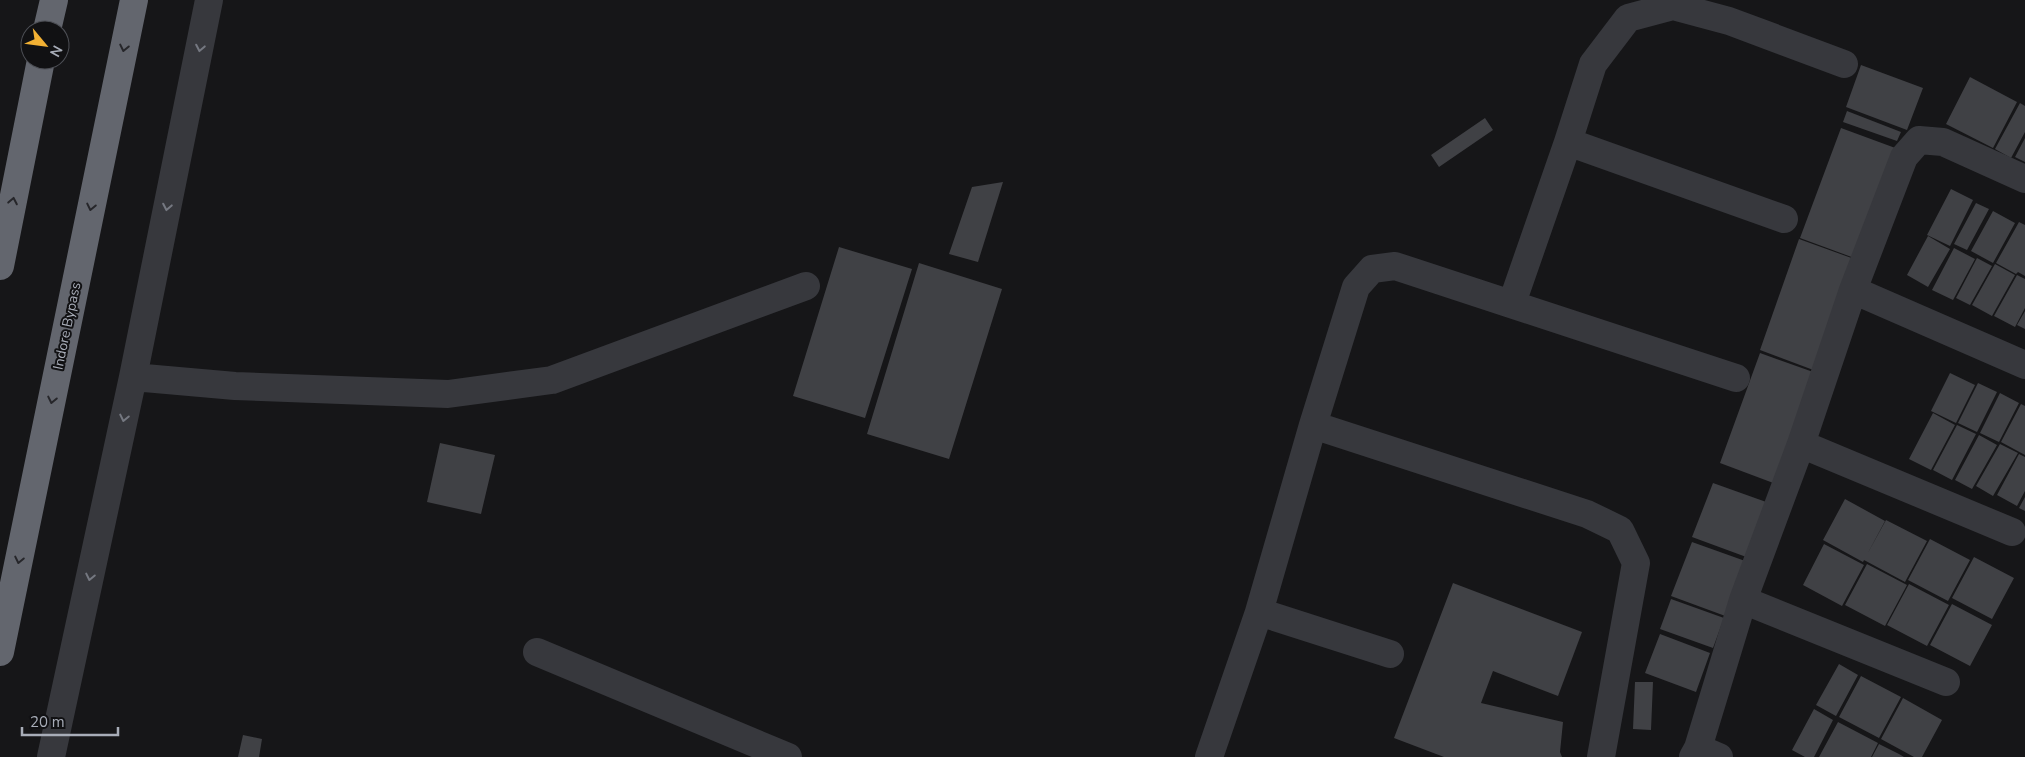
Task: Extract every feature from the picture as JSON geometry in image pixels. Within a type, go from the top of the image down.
[{"type":"highway","points":[[50,20],[54,0]]},
{"type":"highway","name":"Indore Bypass","points":[[0,652],[134,0]]},
{"type":"highway","points":[[0,266],[39,70]]},
{"type":"street","points":[[51,757],[133,377],[209,0]]},
{"type":"street","points":[[1512,303],[1593,64],[1628,18],[1673,6],[1729,21],[1844,64]]},
{"type":"street","points":[[1704,754],[1743,600],[1801,444],[1853,290],[1904,158],[1919,140],[1943,142],[2025,179]]},
{"type":"street","points":[[1568,142],[1784,218]]},
{"type":"street","points":[[1209,757],[1259,612],[1313,425],[1356,287],[1372,269],[1395,266],[1736,378]]},
{"type":"street","points":[[133,377],[255,387],[448,394],[552,380],[806,286]]},
{"type":"street","points":[[1853,290],[2025,365]]},
{"type":"street","points":[[1313,425],[1587,514],[1620,530],[1636,563],[1601,757]]},
{"type":"street","points":[[1801,444],[2012,532]]},
{"type":"street","points":[[1743,600],[1946,682]]},
{"type":"street","points":[[1259,612],[1390,654]]},
{"type":"street","points":[[536,652],[788,757]]},
{"type":"building","points":[[1861,65],[1923,88],[1907,130],[1846,107]]},
{"type":"building","points":[[1970,77],[2017,102],[1993,148],[1946,124]]},
{"type":"building","points":[[2020,103],[2025,106],[2025,132],[2011,158],[1995,149]]},
{"type":"building","points":[[1847,111],[1901,132],[1897,141],[1843,122]]},
{"type":"building","points":[[1485,118],[1493,130],[1439,167],[1431,155]]},
{"type":"building","points":[[1841,128],[1898,149],[1857,259],[1800,238]]},
{"type":"building","points":[[2025,138],[2025,162],[2015,157]]},
{"type":"building","points":[[1003,182],[978,262],[949,254],[972,187]]},
{"type":"building","points":[[1951,189],[1973,200],[1950,246],[1927,235]]},
{"type":"building","points":[[1976,203],[1989,209],[1967,250],[1954,244]]},
{"type":"building","points":[[1993,211],[2015,223],[1993,263],[1971,251]]},
{"type":"building","points":[[2019,222],[2025,225],[2025,276],[2018,272],[2016,274],[1996,263]]},
{"type":"building","points":[[1928,236],[1950,249],[1928,287],[1907,275]]},
{"type":"building","points":[[1799,239],[1857,260],[1816,371],[1760,350]]},
{"type":"building","points":[[839,247],[912,269],[865,418],[793,396]]},
{"type":"building","points":[[1954,248],[1975,259],[1953,300],[1932,290]]},
{"type":"building","points":[[1977,258],[1992,266],[1970,305],[1956,298]]},
{"type":"building","points":[[919,263],[1002,289],[949,459],[867,434]]},
{"type":"building","points":[[1995,264],[2015,275],[1992,316],[1972,305]]},
{"type":"building","points":[[2017,275],[2025,279],[2025,308],[2015,327],[1994,316]]},
{"type":"building","points":[[2025,311],[2025,329],[2017,325]]},
{"type":"building","points":[[1760,353],[1816,373],[1776,484],[1720,463]]},
{"type":"building","points":[[1950,373],[1975,385],[1956,423],[1931,411]]},
{"type":"building","points":[[1978,383],[1997,392],[1977,432],[1958,423]]},
{"type":"building","points":[[2000,393],[2019,403],[1999,442],[1980,433]]},
{"type":"building","points":[[2021,404],[2025,406],[2025,455],[2001,442]]},
{"type":"building","points":[[1933,413],[1955,425],[1931,470],[1909,459]]},
{"type":"building","points":[[1957,425],[1976,434],[1952,480],[1933,470]]},
{"type":"building","points":[[1979,435],[1997,445],[1972,489],[1955,480]]},
{"type":"building","points":[[440,443],[495,455],[481,514],[427,502]]},
{"type":"building","points":[[2000,444],[2018,453],[1993,496],[1976,486]]},
{"type":"building","points":[[2019,454],[2025,457],[2025,491],[2017,506],[1997,495]]},
{"type":"building","points":[[1713,483],[1769,503],[1749,558],[1692,537]]},
{"type":"building","points":[[2025,497],[2025,511],[2019,508]]},
{"type":"building","points":[[1845,499],[1885,521],[1863,562],[1823,540]]},
{"type":"building","points":[[1886,520],[1927,541],[1905,582],[1864,560]]},
{"type":"building","points":[[1930,539],[1970,560],[1948,601],[1908,580]]},
{"type":"building","points":[[1692,542],[1748,562],[1728,617],[1671,596]]},
{"type":"building","points":[[1824,544],[1864,565],[1842,606],[1803,585]]},
{"type":"building","points":[[1974,557],[2014,578],[1992,619],[1952,598]]},
{"type":"building","points":[[1867,564],[1907,585],[1885,626],[1845,605]]},
{"type":"building","points":[[1453,583],[1582,632],[1558,696],[1493,671],[1481,703],[1563,722],[1560,752],[1562,757],[1444,757],[1394,738]]},
{"type":"building","points":[[1909,584],[1949,605],[1927,646],[1887,625]]},
{"type":"building","points":[[1671,599],[1724,618],[1713,648],[1660,629]]},
{"type":"building","points":[[1952,604],[1992,625],[1970,666],[1930,645]]},
{"type":"building","points":[[1660,634],[1710,653],[1696,692],[1645,673]]},
{"type":"building","points":[[1839,664],[1858,675],[1836,716],[1816,705]]},
{"type":"building","points":[[1861,676],[1901,697],[1879,738],[1839,717]]},
{"type":"building","points":[[1635,682],[1653,682],[1651,730],[1633,729]]},
{"type":"building","points":[[1903,698],[1942,720],[1922,757],[1914,757],[1881,739]]},
{"type":"building","points":[[1814,709],[1833,720],[1814,757],[1805,757],[1792,750]]},
{"type":"building","points":[[1838,722],[1878,743],[1871,757],[1819,757]]},
{"type":"building","points":[[243,735],[262,739],[259,757],[238,757]]},
{"type":"building","points":[[1879,744],[1899,754],[1904,757],[1872,757]]}]
